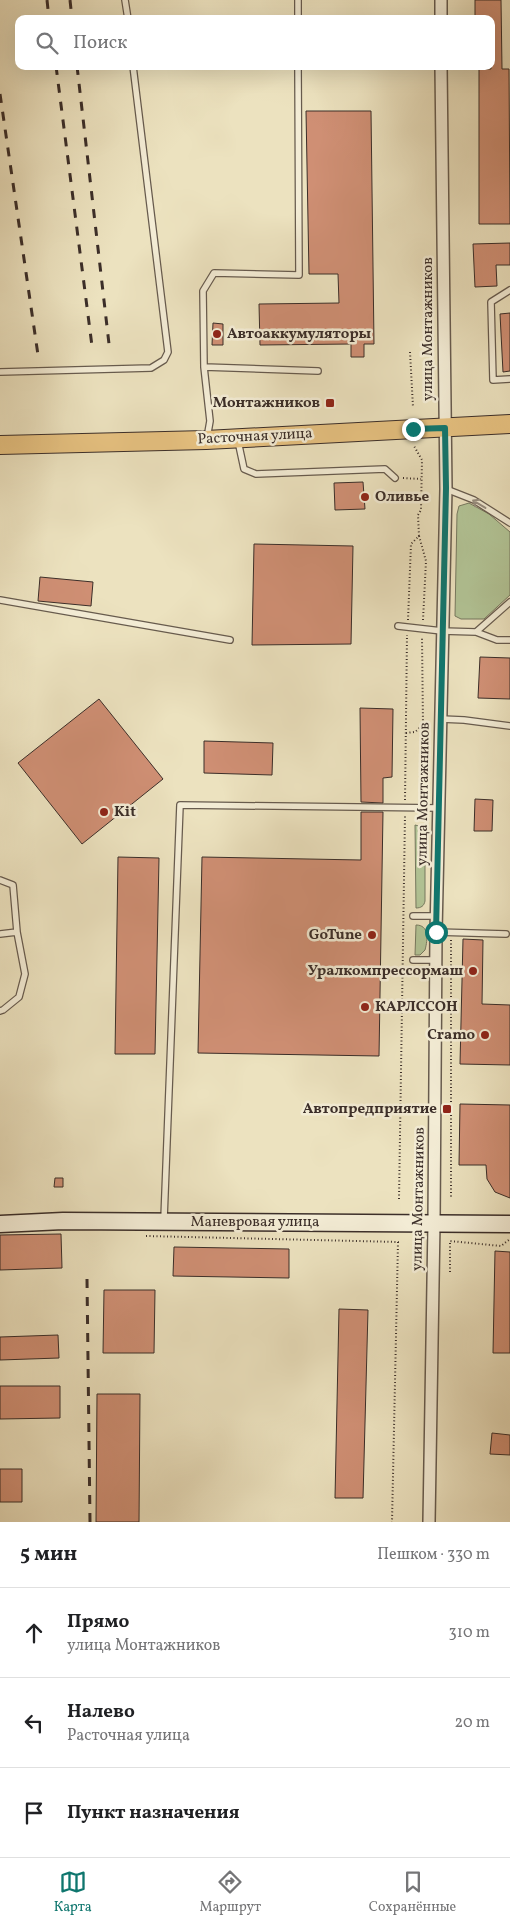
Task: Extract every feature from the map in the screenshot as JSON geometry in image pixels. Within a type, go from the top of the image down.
[{"type":"main road","name":"Расточная улица","points":[[0,445],[238,439],[510,424]]},
{"type":"main road","name":"Маневровая улица","points":[[0,1224],[63,1221],[510,1224]]},
{"type":"street","points":[[441,0],[441,15]]},
{"type":"street","name":"улица Монтажников","points":[[429,1522],[434,1222],[436,916],[446,488],[441,70]]},
{"type":"lane","points":[[125,0],[127,15]]},
{"type":"lane","points":[[298,0],[298,15]]},
{"type":"lane","points":[[0,372],[151,368],[164,360],[168,352],[134,70]]},
{"type":"lane","points":[[206,440],[210,421],[204,367],[203,291],[214,273],[299,275],[298,70]]},
{"type":"lane","points":[[510,290],[491,302],[492,380],[510,379]]},
{"type":"lane","points":[[204,367],[318,370]]},
{"type":"lane","points":[[238,439],[244,469],[256,474],[385,469],[395,478]]},
{"type":"lane","points":[[446,488],[474,500],[510,523]]},
{"type":"lane","points":[[0,600],[230,640]]},
{"type":"lane","points":[[476,632],[510,602]]},
{"type":"lane","points":[[398,626],[407,629],[442,632],[476,632],[497,640],[510,640]]},
{"type":"lane","points":[[441,719],[510,726]]},
{"type":"lane","points":[[164,1222],[180,805],[439,808]]},
{"type":"lane","points":[[0,880],[13,884],[17,932],[25,974],[19,997],[3,1010],[0,1010]]},
{"type":"lane","points":[[413,916],[436,916]]},
{"type":"lane","points":[[0,934],[17,932]]},
{"type":"lane","points":[[436,932],[506,934]]},
{"type":"lane","points":[[413,960],[436,960]]},
{"type":"path","points":[[410,352],[412,407]]},
{"type":"path","points":[[405,733],[415,732],[423,725],[422,630],[426,561],[419,536],[418,515],[421,510],[422,460],[414,446]]},
{"type":"path","points":[[395,478],[421,479]]},
{"type":"path","points":[[399,1199],[407,629],[411,544],[419,536]]},
{"type":"path","points":[[451,932],[451,1197]]},
{"type":"path","points":[[138,1236],[398,1242],[392,1522]]},
{"type":"path","points":[[450,1272],[450,1241],[501,1246],[510,1239]]},
{"type":"green space","points":[[469,503],[489,514],[510,532],[510,595],[484,619],[461,619],[455,616],[457,514],[459,506]]},
{"type":"green space","points":[[415,825],[419,826],[425,834],[425,901],[419,908],[416,908]]},
{"type":"green space","points":[[416,925],[423,927],[426,933],[425,950],[420,955],[415,955]]},
{"type":"building","points":[[475,0],[501,0],[502,69],[509,69],[510,224],[479,224],[479,70],[495,70],[495,15],[475,15]]},
{"type":"building","points":[[306,111],[371,111],[374,344],[364,344],[364,357],[351,357],[351,344],[260,345],[259,304],[339,303],[338,274],[309,274]]},
{"type":"building","points":[[510,243],[510,265],[496,265],[497,286],[475,287],[473,244]]},
{"type":"building","points":[[510,313],[510,371],[503,372],[500,314]]},
{"type":"building","name":"Автоаккумуляторы","points":[[213,323],[223,324],[223,345],[212,345]]},
{"type":"building","points":[[363,482],[365,509],[335,510],[334,483]]},
{"type":"building","points":[[254,544],[353,546],[351,644],[252,645]]},
{"type":"building","points":[[40,577],[93,582],[91,606],[38,601]]},
{"type":"building","points":[[480,657],[510,658],[510,699],[478,698]]},
{"type":"building","points":[[99,699],[163,779],[82,844],[18,763]]},
{"type":"building","points":[[360,708],[393,709],[392,777],[383,778],[383,803],[361,802]]},
{"type":"building","points":[[204,741],[273,743],[272,775],[204,773]]},
{"type":"building","points":[[475,799],[493,800],[492,831],[474,831]]},
{"type":"building","points":[[361,812],[383,812],[379,1056],[198,1053],[202,857],[361,860]]},
{"type":"building","points":[[118,857],[159,858],[155,1054],[115,1054]]},
{"type":"building","name":"Cramo","points":[[463,939],[483,940],[482,1004],[510,1005],[510,1065],[460,1064]]},
{"type":"building","points":[[460,1104],[510,1105],[510,1198],[495,1192],[487,1179],[486,1165],[459,1165]]},
{"type":"building","points":[[55,1178],[63,1178],[63,1187],[54,1187]]},
{"type":"building","points":[[61,1234],[62,1268],[0,1270],[0,1235]]},
{"type":"building","points":[[174,1247],[289,1249],[289,1278],[173,1276]]},
{"type":"building","points":[[495,1251],[510,1252],[510,1353],[493,1353]]},
{"type":"building","points":[[104,1290],[155,1290],[154,1353],[103,1353]]},
{"type":"building","points":[[339,1309],[368,1310],[363,1498],[335,1498]]},
{"type":"building","points":[[58,1335],[59,1358],[0,1360],[0,1337]]},
{"type":"building","points":[[0,1386],[60,1386],[60,1418],[0,1419]]},
{"type":"building","points":[[97,1394],[140,1394],[139,1522],[96,1522]]},
{"type":"building","points":[[492,1433],[510,1435],[510,1455],[490,1454]]},
{"type":"building","points":[[0,1469],[22,1469],[22,1502],[0,1502]]},
{"type":"railway","points":[[47,0],[49,15]]},
{"type":"railway","points":[[70,0],[72,15]]},
{"type":"railway","points":[[57,70],[92,346]]},
{"type":"railway","points":[[77,70],[109,344]]},
{"type":"railway","points":[[0,94],[38,355]]},
{"type":"railway","points":[[87,1279],[90,1522]]},
{"type":"place","name":"Автоаккумуляторы","points":[[217,334]]},
{"type":"place","name":"Монтажников","points":[[330,403]]},
{"type":"place","name":"Оливье","points":[[365,497]]},
{"type":"place","name":"Kit","points":[[104,812]]},
{"type":"place","name":"GoTune","points":[[372,935]]},
{"type":"place","name":"Уралкомпрессормаш","points":[[473,971]]},
{"type":"place","name":"КАРЛССОН","points":[[365,1007]]},
{"type":"place","name":"Cramo","points":[[485,1035]]},
{"type":"place","name":"Автопредприятие","points":[[447,1109]]},
{"type":"route","points":[[413,429],[445,428],[446,488],[436,932]]}]
